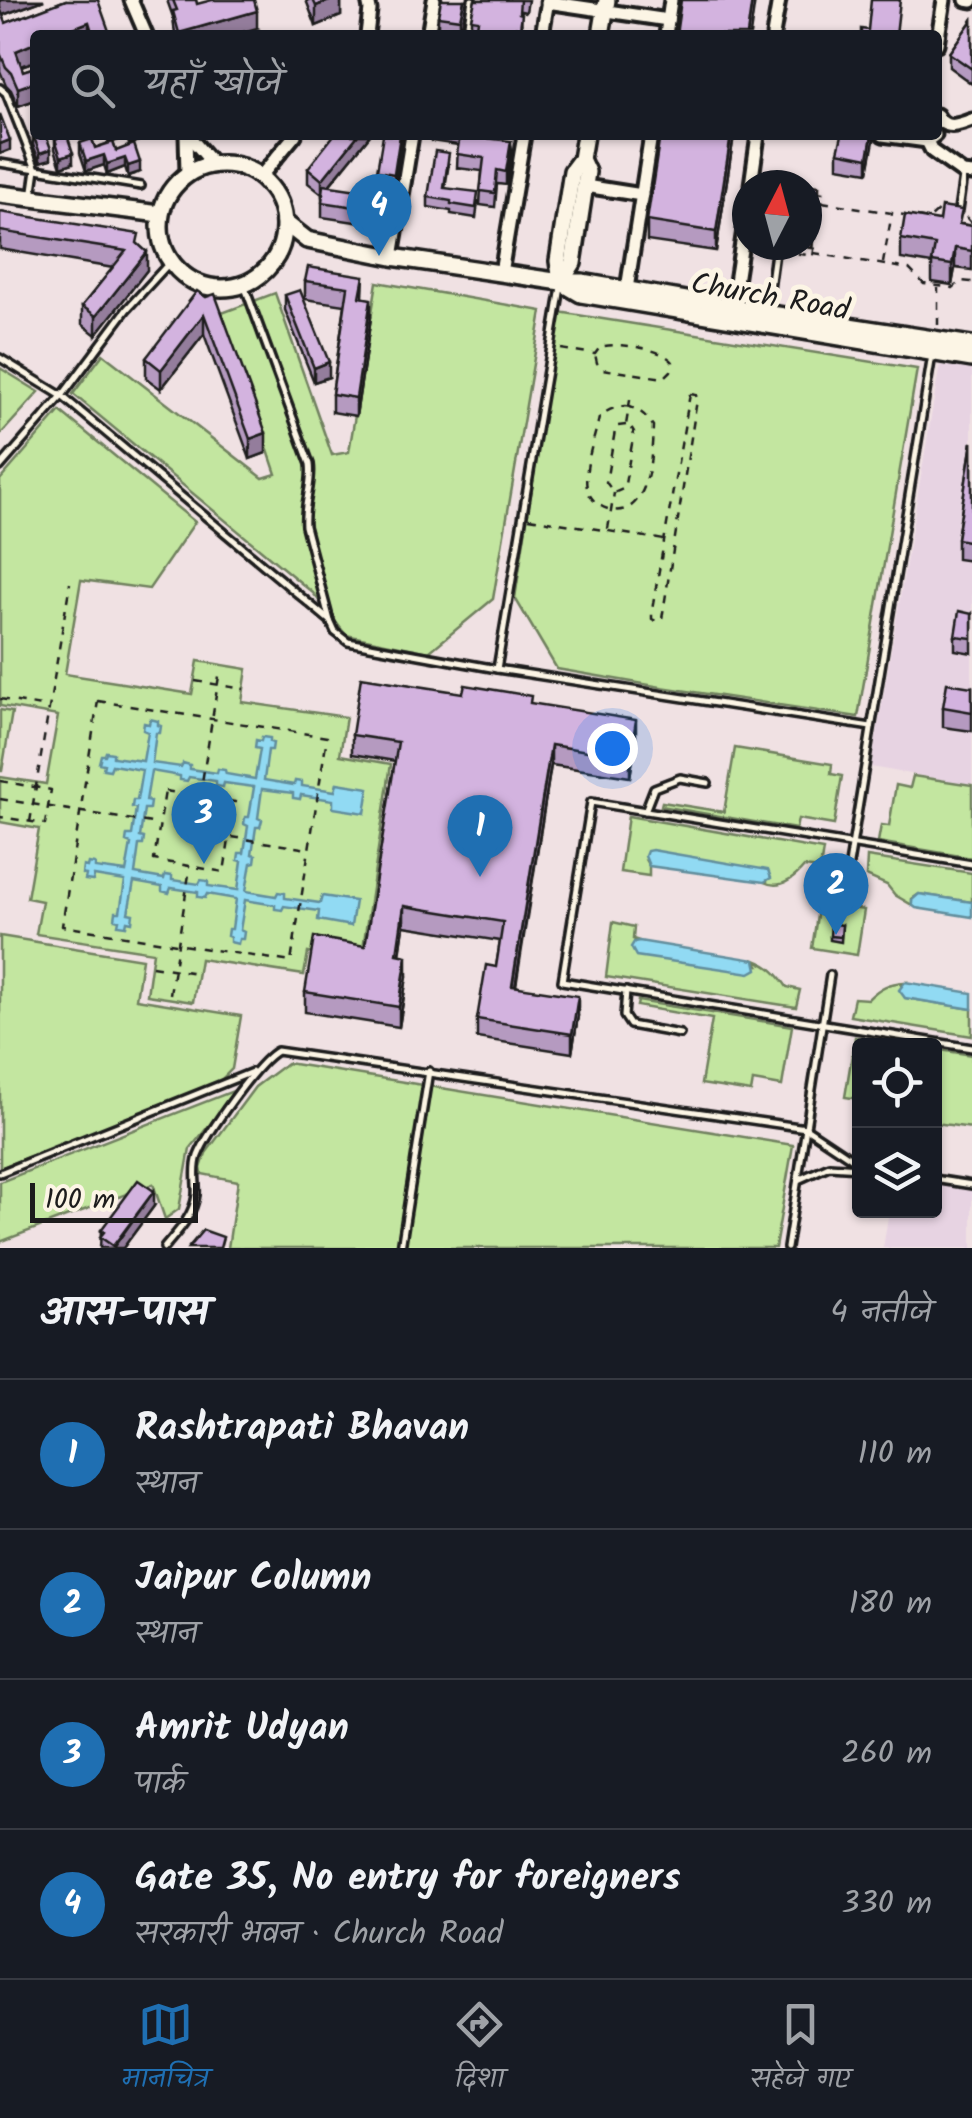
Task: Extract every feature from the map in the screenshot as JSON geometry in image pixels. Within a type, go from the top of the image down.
[{"type":"street","points":[[132,0],[144,30]]},
{"type":"street","points":[[368,0],[368,30]]},
{"type":"street","points":[[429,30],[434,0]]},
{"type":"street","points":[[667,30],[671,0]]},
{"type":"street","points":[[775,30],[779,0]]},
{"type":"street","points":[[939,30],[944,0]]},
{"type":"street","points":[[543,30],[548,1],[606,5],[668,20]]},
{"type":"street","points":[[602,30],[606,5]]},
{"type":"street","points":[[942,130],[972,120]]},
{"type":"street","points":[[942,121],[949,126]]},
{"type":"street","points":[[187,140],[187,173]]},
{"type":"street","points":[[191,140],[212,164]]},
{"type":"street","points":[[261,176],[291,140]]},
{"type":"street","points":[[392,257],[411,140]]},
{"type":"street","points":[[500,273],[523,140]]},
{"type":"street","points":[[561,282],[558,260],[572,170],[581,159],[584,140]]},
{"type":"street","points":[[628,289],[650,140]]},
{"type":"street","points":[[753,170],[757,140]]},
{"type":"street","points":[[931,140],[932,151],[968,173]]},
{"type":"street","points":[[561,282],[573,263],[587,172],[581,159]]},
{"type":"street","points":[[212,164],[238,165],[261,176],[276,194],[284,222],[281,248],[266,271],[244,285],[224,289],[203,286],[184,277],[170,262],[159,236],[160,214],[171,188],[187,173],[212,164]]},
{"type":"street","points":[[584,186],[642,195]]},
{"type":"street","points":[[0,194],[160,214]]},
{"type":"street","name":"Church Road","points":[[284,222],[307,240],[392,257],[628,289],[772,318]]},
{"type":"street","name":"Church Road","points":[[281,248],[307,240]]},
{"type":"street","points":[[732,308],[739,260]]},
{"type":"street","name":"Church Road","points":[[561,282],[581,294],[772,318],[935,346],[972,359]]},
{"type":"street","name":"Church Road","points":[[935,346],[972,345]]},
{"type":"lane","points":[[467,30],[472,0]]},
{"type":"lane","points":[[0,88],[6,94],[36,169],[31,200]]},
{"type":"lane","points":[[0,164],[140,186]]},
{"type":"lane","points":[[958,211],[968,173]]},
{"type":"lane","points":[[772,318],[775,260]]},
{"type":"lane","points":[[0,467],[62,396],[127,309],[170,262]]},
{"type":"lane","points":[[497,669],[561,282]]},
{"type":"lane","points":[[244,285],[310,464],[312,475],[303,510],[305,526],[330,621],[348,642],[871,727]]},
{"type":"lane","points":[[844,895],[935,346]]},
{"type":"lane","points":[[0,358],[62,396],[330,621]]},
{"type":"lane","points":[[645,810],[654,788],[680,778],[708,784]]},
{"type":"lane","points":[[972,864],[591,802],[562,980],[972,1048]]},
{"type":"lane","points":[[787,1248],[830,975]]},
{"type":"lane","points":[[626,991],[624,1016],[630,1025],[680,1034]]},
{"type":"lane","points":[[164,1248],[192,1211],[195,1171],[203,1146],[255,1071],[272,1052],[282,1050],[806,1128],[852,1160]]},
{"type":"lane","points":[[0,1173],[255,1071]]},
{"type":"lane","points":[[401,1248],[429,1071]]},
{"type":"lane","points":[[798,1180],[829,1166],[852,1166]]},
{"type":"lane","points":[[942,1180],[972,1184]]},
{"type":"path","points":[[822,194],[822,202],[930,219],[940,209],[958,211],[972,224]]},
{"type":"path","points":[[883,265],[892,213]]},
{"type":"path","points":[[822,255],[909,269],[924,284],[953,288],[961,280],[972,282]]},
{"type":"path","points":[[935,346],[938,286]]},
{"type":"path","points":[[612,343],[666,354],[673,362],[664,378],[602,369],[595,354],[600,346],[612,343]]},
{"type":"path","points":[[550,348],[595,354]]},
{"type":"path","points":[[626,425],[631,394]]},
{"type":"path","points":[[690,394],[696,395],[662,618],[656,622],[652,610],[664,540],[688,398],[690,394]]},
{"type":"path","points":[[629,406],[653,426],[645,486],[638,501],[626,509],[611,510],[591,498],[586,474],[598,418],[614,408],[629,406]]},
{"type":"path","points":[[608,531],[614,492],[606,482],[614,431],[626,425],[634,432],[626,484],[623,490],[614,492]]},
{"type":"path","points":[[523,517],[664,540]]},
{"type":"path","points":[[30,822],[70,582]]},
{"type":"path","points":[[200,796],[220,670]]},
{"type":"path","points":[[195,681],[244,688]]},
{"type":"path","points":[[0,700],[49,707]]},
{"type":"path","points":[[98,701],[212,719],[327,737],[291,962],[62,926],[98,701]]},
{"type":"path","points":[[0,781],[51,790],[45,824],[0,817]]},
{"type":"path","points":[[165,791],[200,796],[235,802],[224,872],[154,860],[165,791]]},
{"type":"path","points":[[0,799],[160,824]]},
{"type":"path","points":[[230,836],[309,849]]},
{"type":"path","points":[[170,994],[190,866]]},
{"type":"path","points":[[152,966],[197,973]]},
{"type":"shaded area","points":[[940,365],[972,370],[972,785],[871,767]]},
{"type":"shaded area","points":[[942,1176],[972,1180],[972,1248],[883,1248],[888,1218],[942,1218]]},
{"type":"green space","points":[[377,282],[542,311],[493,599],[429,652],[346,635],[313,593],[73,394],[103,354],[263,478],[276,474],[222,313],[275,293],[332,455],[349,452]]},
{"type":"green space","points":[[559,312],[917,369],[858,717],[557,669],[515,598]]},
{"type":"green space","points":[[0,368],[39,392],[0,435]]},
{"type":"green space","points":[[60,411],[195,522],[149,589],[81,580],[65,674],[192,694],[198,661],[247,669],[242,702],[346,717],[340,755],[391,764],[361,961],[308,953],[304,975],[200,959],[193,1002],[147,995],[153,952],[36,934],[42,901],[27,898],[39,829],[0,822],[0,777],[46,784],[58,716],[0,706],[0,480]]},
{"type":"green space","points":[[0,710],[12,712],[2,771],[0,771]]},
{"type":"green space","points":[[735,748],[832,764],[831,774],[842,776],[834,825],[798,819],[796,829],[661,806],[662,802],[724,812]]},
{"type":"green space","points":[[913,776],[972,785],[972,858],[878,842],[881,825],[889,826],[896,785],[910,788]]},
{"type":"green space","points":[[628,816],[823,850],[820,869],[804,867],[791,879],[776,885],[646,861],[649,876],[620,872]]},
{"type":"green space","points":[[867,857],[972,873],[972,902],[919,894],[912,899],[912,905],[887,885],[866,876]]},
{"type":"green space","points":[[819,903],[864,910],[857,955],[812,948]]},
{"type":"green space","points":[[613,922],[634,927],[633,939],[639,941],[634,942],[758,965],[755,960],[761,962],[787,987],[800,990],[796,1007],[606,977]]},
{"type":"green space","points":[[0,936],[142,959],[136,999],[241,1016],[232,1069],[218,1083],[0,1168]]},
{"type":"green space","points":[[905,982],[901,985],[905,998],[972,1009],[972,1036],[850,1016],[854,998],[868,999],[885,986]]},
{"type":"green space","points":[[638,1001],[792,1026],[782,1086],[753,1081],[751,1092],[701,1084],[712,1019],[637,1006]]},
{"type":"green space","points":[[942,1050],[972,1055],[972,1128],[942,1124]]},
{"type":"green space","points":[[852,1055],[852,1098],[845,1097]]},
{"type":"green space","points":[[287,1063],[793,1145],[775,1248],[228,1248],[238,1181],[202,1174],[201,1168],[206,1153],[255,1087]]},
{"type":"green space","points":[[238,1089],[190,1149],[179,1209],[165,1219],[153,1184],[0,1242],[0,1182]]},
{"type":"water","points":[[150,719],[161,726],[160,733],[156,733],[152,763],[181,767],[183,763],[190,765],[190,769],[217,773],[218,769],[225,770],[226,774],[255,779],[260,749],[255,748],[256,740],[261,741],[262,737],[273,743],[272,750],[268,750],[264,780],[294,785],[295,781],[302,782],[302,786],[335,791],[337,783],[369,788],[365,813],[333,808],[333,800],[301,795],[300,799],[293,798],[293,793],[262,789],[258,818],[262,820],[260,827],[256,827],[252,854],[256,855],[255,862],[251,863],[246,891],[276,896],[278,892],[285,893],[285,898],[320,903],[322,896],[355,901],[351,926],[318,920],[319,911],[284,906],[282,910],[275,909],[275,905],[245,900],[240,930],[244,932],[243,939],[238,944],[230,942],[227,936],[228,929],[232,929],[236,899],[207,894],[205,898],[198,897],[198,892],[171,888],[169,893],[162,891],[162,887],[134,882],[128,913],[133,914],[132,922],[118,925],[116,912],[120,912],[125,881],[94,876],[93,881],[85,880],[83,866],[88,863],[95,864],[95,868],[126,872],[131,844],[126,842],[127,835],[132,835],[136,808],[132,807],[133,800],[137,800],[142,770],[112,765],[110,770],[103,769],[104,764],[99,763],[106,752],[113,753],[113,757],[143,761],[148,732],[143,730],[144,723],[149,724]],"holes":[[[151,771],[180,776],[180,780],[187,781],[189,777],[216,781],[216,786],[223,787],[224,783],[254,787],[249,817],[245,817],[244,824],[248,826],[244,853],[239,853],[238,860],[242,861],[238,890],[208,886],[208,881],[201,880],[199,884],[172,880],[172,876],[165,875],[164,879],[135,874],[139,845],[143,845],[144,838],[140,837],[144,809],[149,809],[150,802],[146,801]]]},
{"type":"water","points":[[652,850],[768,870],[771,878],[764,882],[649,866],[645,856]]},
{"type":"water","points":[[919,894],[972,902],[972,917],[916,908],[912,900]]},
{"type":"water","points":[[639,941],[755,960],[757,969],[750,973],[636,956],[631,947]]},
{"type":"water","points":[[905,982],[972,993],[972,1009],[905,998],[899,990]]},
{"type":"building","points":[[66,0],[98,0],[109,30],[91,30],[89,22],[68,30],[30,30],[30,45],[16,51],[23,71],[30,69],[30,84],[18,88],[0,53],[0,8],[6,23]]},
{"type":"building","points":[[173,0],[196,0],[197,4],[254,0],[257,11],[178,30],[173,11],[177,10]]},
{"type":"building","points":[[441,0],[464,0],[460,19],[438,16]]},
{"type":"building","points":[[475,0],[520,0],[520,28],[515,30],[477,30],[478,20],[471,19]]},
{"type":"building","points":[[681,0],[752,0],[748,30],[677,30]]},
{"type":"building","points":[[871,0],[900,0],[897,30],[868,30]]},
{"type":"building","points":[[972,20],[972,69],[949,53]]},
{"type":"building","points":[[0,114],[10,140],[0,144]]},
{"type":"building","points":[[35,140],[48,140],[51,149],[40,153]]},
{"type":"building","points":[[55,140],[69,140],[73,153],[61,157]]},
{"type":"building","points":[[92,140],[95,148],[113,142],[116,151],[134,144],[140,162],[128,166],[125,158],[107,164],[104,155],[86,161],[80,143]]},
{"type":"building","points":[[330,140],[354,140],[322,180],[308,168]]},
{"type":"building","points":[[382,140],[399,140],[394,174],[377,171]]},
{"type":"building","points":[[459,140],[511,141],[506,172],[497,170],[495,193],[480,191],[484,158],[457,154]]},
{"type":"building","points":[[659,140],[730,140],[716,232],[647,221]]},
{"type":"building","points":[[841,140],[871,140],[868,158],[838,152]]},
{"type":"building","points":[[435,151],[449,153],[444,188],[478,192],[476,208],[428,197]]},
{"type":"building","points":[[324,185],[378,193],[375,210],[322,202]]},
{"type":"building","points":[[941,207],[962,210],[959,224],[972,226],[972,251],[955,248],[952,265],[932,262],[935,245],[901,239],[905,215],[939,221]]},
{"type":"building","points":[[0,212],[139,234],[137,243],[147,252],[96,316],[82,306],[126,251],[0,231]]},
{"type":"building","points":[[308,267],[364,276],[360,297],[371,299],[356,398],[332,394],[348,287],[305,281]]},
{"type":"building","points":[[300,290],[329,362],[314,368],[285,295]]},
{"type":"building","points":[[197,291],[206,297],[215,294],[266,433],[250,439],[204,314],[161,370],[146,358]]},
{"type":"building","points":[[972,442],[972,542],[957,539]]},
{"type":"building","points":[[959,611],[972,614],[972,638],[955,636]]},
{"type":"building","points":[[361,677],[463,693],[465,685],[531,696],[530,703],[636,720],[630,758],[551,745],[512,986],[578,996],[572,1034],[477,1019],[486,965],[496,967],[503,922],[404,906],[397,954],[407,956],[399,1007],[305,992],[314,937],[365,946],[398,742],[352,735]]},
{"type":"building","points":[[947,683],[972,687],[972,712],[943,707]]},
{"type":"building","points":[[831,923],[842,925],[841,937],[830,936]]},
{"type":"building","points":[[138,1180],[154,1191],[113,1246],[100,1237],[104,1232],[101,1230]]},
{"type":"building","points":[[203,1230],[223,1237],[220,1248],[188,1248]]},
{"type":"place","name":"Gate 35, No entry for foreigners","points":[[379,256]]},
{"type":"place","name":"Amrit Udyan","points":[[204,864]]},
{"type":"place","name":"Rashtrapati Bhavan","points":[[480,877]]},
{"type":"place","name":"Jaipur Column","points":[[836,935]]}]
